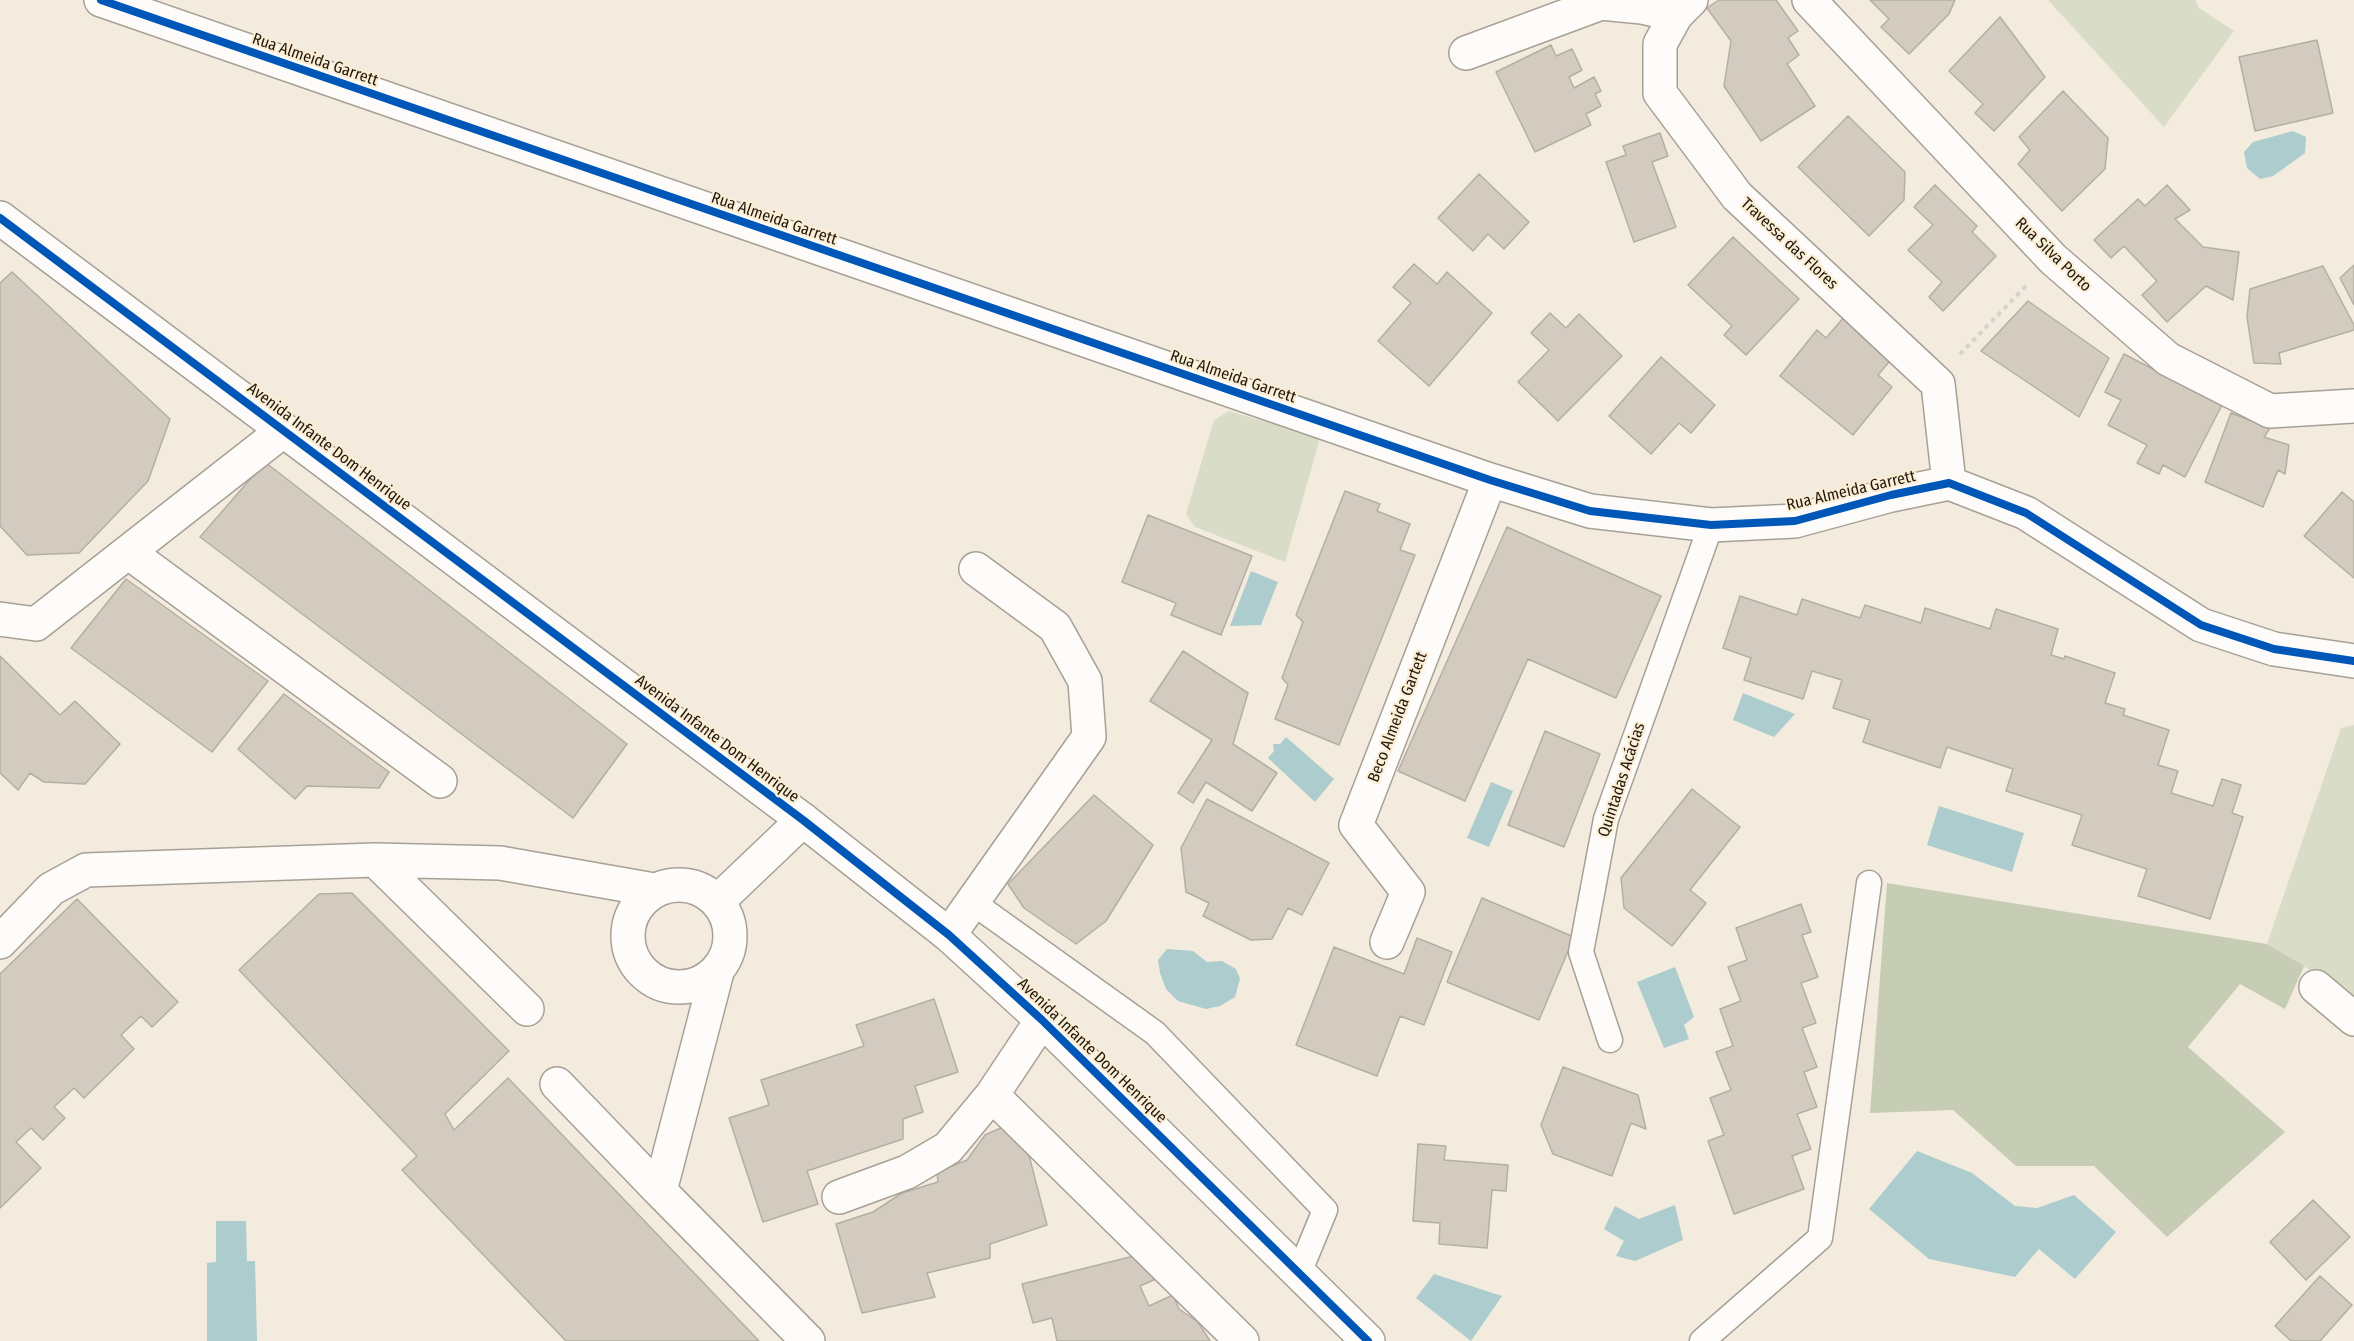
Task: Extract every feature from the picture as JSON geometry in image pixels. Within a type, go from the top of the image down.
[{"type":"street","name":"Rua Almeida Garrett","points":[[101,0],[1491,480],[1590,511],[1711,525],[1795,520],[1948,483]]},
{"type":"street","name":"Rua Silva Porto","points":[[1809,0],[2053,259],[2168,359],[2270,411],[2354,406]]},
{"type":"street","points":[[1466,53],[1601,3],[1642,7],[1683,7]]},
{"type":"street","name":"Travessa das Flores","points":[[1683,7],[1660,44],[1660,93],[1737,196],[1934,380]]},
{"type":"street","name":"Avenida Infante Dom Henrique","points":[[0,218],[802,820],[949,935],[1042,1020],[1368,1341]]},
{"type":"street","points":[[1934,380],[1938,384],[1948,483],[2026,513],[2201,625],[2274,649],[2354,661]]},
{"type":"street","points":[[0,620],[36,624],[284,430]]},
{"type":"street","name":"Beco Almeida Gartett","points":[[1387,942],[1408,892],[1356,825],[1491,480]]},
{"type":"street","points":[[128,552],[440,780]]},
{"type":"street","points":[[949,935],[1089,737],[1085,681],[1055,627],[976,569]]},
{"type":"street","points":[[718,901],[802,820]]},
{"type":"street","points":[[0,942],[51,889],[86,870],[375,860],[500,863],[654,890]]},
{"type":"street","points":[[375,860],[527,1009]]},
{"type":"street","points":[[660,1191],[717,972],[728,954],[730,927],[718,901],[695,887],[673,884],[654,890],[635,908],[626,933],[631,956],[643,975],[668,987],[686,988],[701,984],[717,972]]},
{"type":"street","points":[[2316,987],[2354,1019]]},
{"type":"street","points":[[839,1197],[907,1172],[948,1148],[992,1095],[1042,1020]]},
{"type":"street","points":[[557,1084],[808,1341]]},
{"type":"street","points":[[992,1095],[1242,1341]]},
{"type":"lane","name":"Quintadas Acácias","points":[[1610,1041],[1581,952],[1606,819],[1711,525]]},
{"type":"lane","points":[[1702,1341],[1820,1238],[1869,883]]},
{"type":"lane","points":[[972,902],[1155,1033],[1325,1210],[1299,1274]]},
{"type":"path","points":[[1934,380],[2053,259]]},
{"type":"green space","points":[[2048,0],[2195,0],[2199,8],[2234,31],[2164,127]]},
{"type":"green space","points":[[1229,411],[1320,438],[1285,562],[1195,527],[1186,514],[1214,420]]},
{"type":"green space","points":[[2354,725],[2354,997],[2267,944],[2341,728]]},
{"type":"green space","points":[[1887,883],[2267,944],[2304,966],[2285,1009],[2240,984],[2188,1047],[2285,1132],[2167,1237],[2094,1166],[2016,1166],[1953,1110],[1870,1113]]},
{"type":"water","points":[[2293,131],[2306,137],[2305,153],[2273,176],[2260,179],[2247,168],[2244,152],[2253,142]]},
{"type":"water","points":[[1251,571],[1278,582],[1261,625],[1230,626]]},
{"type":"water","points":[[1743,693],[1795,714],[1774,737],[1733,720]]},
{"type":"water","points":[[1286,737],[1334,779],[1315,802],[1268,758],[1274,751],[1273,744],[1280,744]]},
{"type":"water","points":[[1491,782],[1513,791],[1489,847],[1467,838]]},
{"type":"water","points":[[1939,806],[2024,833],[2012,872],[1927,845]]},
{"type":"water","points":[[1167,949],[1193,951],[1207,962],[1222,961],[1236,969],[1240,979],[1235,997],[1220,1006],[1206,1009],[1178,1001],[1166,989],[1160,973],[1158,960]]},
{"type":"water","points":[[1675,967],[1694,1017],[1684,1025],[1689,1039],[1664,1048],[1637,982]]},
{"type":"water","points":[[1917,1151],[1972,1173],[2015,1206],[2037,1208],[2074,1195],[2116,1232],[2075,1279],[2039,1249],[2015,1277],[1929,1259],[1869,1209]]},
{"type":"water","points":[[1675,1205],[1683,1240],[1635,1261],[1616,1256],[1624,1241],[1604,1229],[1615,1206],[1639,1219]]},
{"type":"water","points":[[216,1221],[246,1221],[247,1261],[255,1261],[257,1341],[207,1341],[207,1263],[216,1262]]},
{"type":"water","points":[[1434,1274],[1502,1296],[1471,1341],[1416,1298]]},
{"type":"building","points":[[1719,0],[1776,0],[1798,31],[1788,38],[1799,55],[1787,64],[1815,106],[1761,141],[1724,86],[1731,41],[1707,8]]},
{"type":"building","points":[[1870,0],[1955,0],[1949,14],[1909,54],[1881,27],[1889,19]]},
{"type":"building","points":[[2000,17],[2045,77],[1994,131],[1975,113],[1983,104],[1949,71]]},
{"type":"building","points":[[2317,40],[2333,113],[2255,131],[2239,57]]},
{"type":"building","points":[[1551,45],[1556,56],[1572,49],[1582,70],[1569,77],[1574,88],[1594,77],[1601,91],[1595,94],[1601,106],[1586,114],[1591,125],[1535,152],[1496,72]]},
{"type":"building","points":[[2063,91],[2108,138],[2105,169],[2062,211],[2018,164],[2030,150],[2019,137]]},
{"type":"building","points":[[1848,116],[1905,172],[1904,200],[1869,236],[1798,167]]},
{"type":"building","points":[[1660,133],[1668,156],[1652,162],[1676,227],[1634,242],[1606,162],[1626,155],[1623,146]]},
{"type":"building","points":[[1479,174],[1529,222],[1504,249],[1488,234],[1473,251],[1438,218]]},
{"type":"building","points":[[1935,185],[1977,226],[1972,232],[1996,256],[1943,311],[1929,297],[1942,282],[1908,250],[1933,225],[1914,207]]},
{"type":"building","points":[[2167,185],[2190,210],[2175,219],[2203,247],[2239,252],[2233,300],[2206,286],[2167,322],[2142,295],[2157,281],[2124,246],[2111,258],[2094,240],[2138,199],[2145,206]]},
{"type":"building","points":[[1733,237],[1799,299],[1746,355],[1724,335],[1732,326],[1688,285]]},
{"type":"building","points":[[1414,264],[1437,284],[1447,272],[1492,313],[1429,386],[1378,341],[1411,303],[1393,287]]},
{"type":"building","points":[[2354,265],[2354,305],[2340,278]]},
{"type":"building","points":[[2323,266],[2354,325],[2354,330],[2279,353],[2281,364],[2254,363],[2247,317],[2250,289]]},
{"type":"building","points":[[12,272],[170,419],[148,481],[79,553],[27,555],[0,526],[0,283]]},
{"type":"building","points":[[2028,301],[2109,358],[2079,417],[1981,351]]},
{"type":"building","points":[[1550,313],[1566,328],[1579,314],[1622,356],[1558,421],[1518,382],[1549,350],[1531,333]]},
{"type":"building","points":[[1845,316],[1894,356],[1878,375],[1892,387],[1853,435],[1780,376],[1817,330],[1826,338]]},
{"type":"building","points":[[2124,354],[2222,405],[2185,477],[2163,465],[2159,474],[2137,463],[2147,445],[2108,425],[2121,400],[2105,392]]},
{"type":"building","points":[[1661,357],[1715,405],[1691,433],[1679,423],[1651,454],[1609,416]]},
{"type":"building","points":[[2231,413],[2270,428],[2264,437],[2289,445],[2285,474],[2278,470],[2263,507],[2205,482]]},
{"type":"building","points":[[265,462],[627,744],[573,818],[200,537]]},
{"type":"building","points":[[1345,491],[1380,504],[1377,511],[1410,524],[1400,550],[1415,555],[1339,745],[1275,719],[1288,685],[1282,678],[1303,622],[1296,615]]},
{"type":"building","points":[[2342,492],[2354,502],[2354,578],[2304,536]]},
{"type":"building","points":[[1148,515],[1252,556],[1221,635],[1171,615],[1176,603],[1122,582]]},
{"type":"building","points":[[1507,527],[1661,596],[1616,698],[1528,659],[1465,801],[1398,771]]},
{"type":"building","points":[[126,579],[268,681],[212,752],[71,648]]},
{"type":"building","points":[[1740,596],[1797,615],[1802,599],[1860,618],[1865,605],[1921,623],[1925,608],[1990,629],[1996,609],[2058,629],[2051,655],[2064,659],[2065,656],[2115,673],[2105,703],[2125,709],[2123,715],[2169,730],[2158,765],[2178,771],[2171,793],[2213,806],[2222,779],[2241,785],[2232,813],[2243,817],[2210,919],[2138,896],[2147,869],[2072,845],[2082,815],[2006,791],[2013,769],[1947,747],[1940,768],[1863,742],[1870,720],[1833,708],[1842,680],[1812,671],[1803,699],[1744,680],[1751,658],[1723,648]]},
{"type":"building","points":[[1183,651],[1248,693],[1233,744],[1277,773],[1252,811],[1206,782],[1193,803],[1178,793],[1212,740],[1150,701]]},
{"type":"building","points":[[0,656],[60,715],[75,701],[120,744],[85,784],[44,782],[30,773],[18,790],[0,773]]},
{"type":"building","points":[[284,694],[389,772],[379,788],[307,786],[295,799],[238,749]]},
{"type":"building","points":[[1545,731],[1600,754],[1564,847],[1508,825]]},
{"type":"building","points":[[1692,789],[1740,827],[1690,890],[1706,903],[1672,946],[1624,908],[1621,878]]},
{"type":"building","points":[[1094,795],[1153,845],[1106,921],[1076,944],[1024,908],[1008,884]]},
{"type":"building","points":[[1207,799],[1329,863],[1302,915],[1288,908],[1272,939],[1251,940],[1203,916],[1209,903],[1186,892],[1181,848]]},
{"type":"building","points":[[352,893],[509,1051],[445,1114],[454,1130],[508,1078],[759,1341],[566,1341],[402,1170],[417,1156],[239,970],[319,894]]},
{"type":"building","points":[[1482,898],[1574,937],[1539,1020],[1447,982]]},
{"type":"building","points":[[77,899],[178,1002],[152,1027],[141,1016],[121,1035],[134,1049],[84,1098],[74,1088],[54,1107],[65,1118],[43,1140],[31,1128],[16,1142],[41,1168],[0,1208],[0,974]]},
{"type":"building","points":[[1801,904],[1811,932],[1802,935],[1818,977],[1801,983],[1816,1023],[1802,1028],[1817,1067],[1804,1072],[1817,1107],[1797,1114],[1811,1149],[1792,1156],[1804,1189],[1734,1214],[1708,1141],[1724,1135],[1710,1098],[1731,1090],[1716,1052],[1733,1046],[1720,1009],[1741,1001],[1728,967],[1747,960],[1736,928]]},
{"type":"building","points":[[1417,938],[1452,952],[1424,1025],[1400,1016],[1377,1076],[1296,1045],[1334,947],[1404,974]]},
{"type":"building","points":[[934,999],[958,1072],[915,1086],[923,1112],[903,1119],[903,1139],[807,1171],[818,1204],[763,1222],[729,1118],[769,1105],[761,1080],[864,1046],[856,1025]]},
{"type":"building","points":[[1563,1067],[1638,1095],[1646,1129],[1631,1123],[1612,1176],[1553,1154],[1541,1125]]},
{"type":"building","points":[[1005,1126],[1025,1140],[1047,1225],[990,1244],[990,1258],[927,1273],[935,1297],[862,1313],[836,1224],[873,1212],[902,1193],[938,1182],[937,1172],[967,1160],[985,1135]]},
{"type":"building","points":[[1418,1144],[1446,1146],[1444,1160],[1508,1165],[1506,1191],[1492,1190],[1487,1248],[1439,1244],[1440,1223],[1413,1221]]},
{"type":"building","points":[[2313,1200],[2350,1237],[2306,1280],[2270,1242]]},
{"type":"building","points":[[1134,1256],[1156,1279],[1140,1286],[1149,1306],[1173,1295],[1179,1309],[1198,1322],[1210,1341],[1057,1341],[1052,1318],[1033,1323],[1022,1284]]},
{"type":"building","points":[[2320,1276],[2352,1305],[2320,1341],[2291,1341],[2275,1326]]},
{"type":"cycle path","points":[[101,0],[1490,480],[1590,511],[1711,525],[1795,521],[1891,495],[1949,483],[2026,513],[2201,625],[2274,649],[2354,661]]},
{"type":"cycle path","points":[[0,218],[803,820],[949,935],[1042,1020],[1368,1341]]}]
